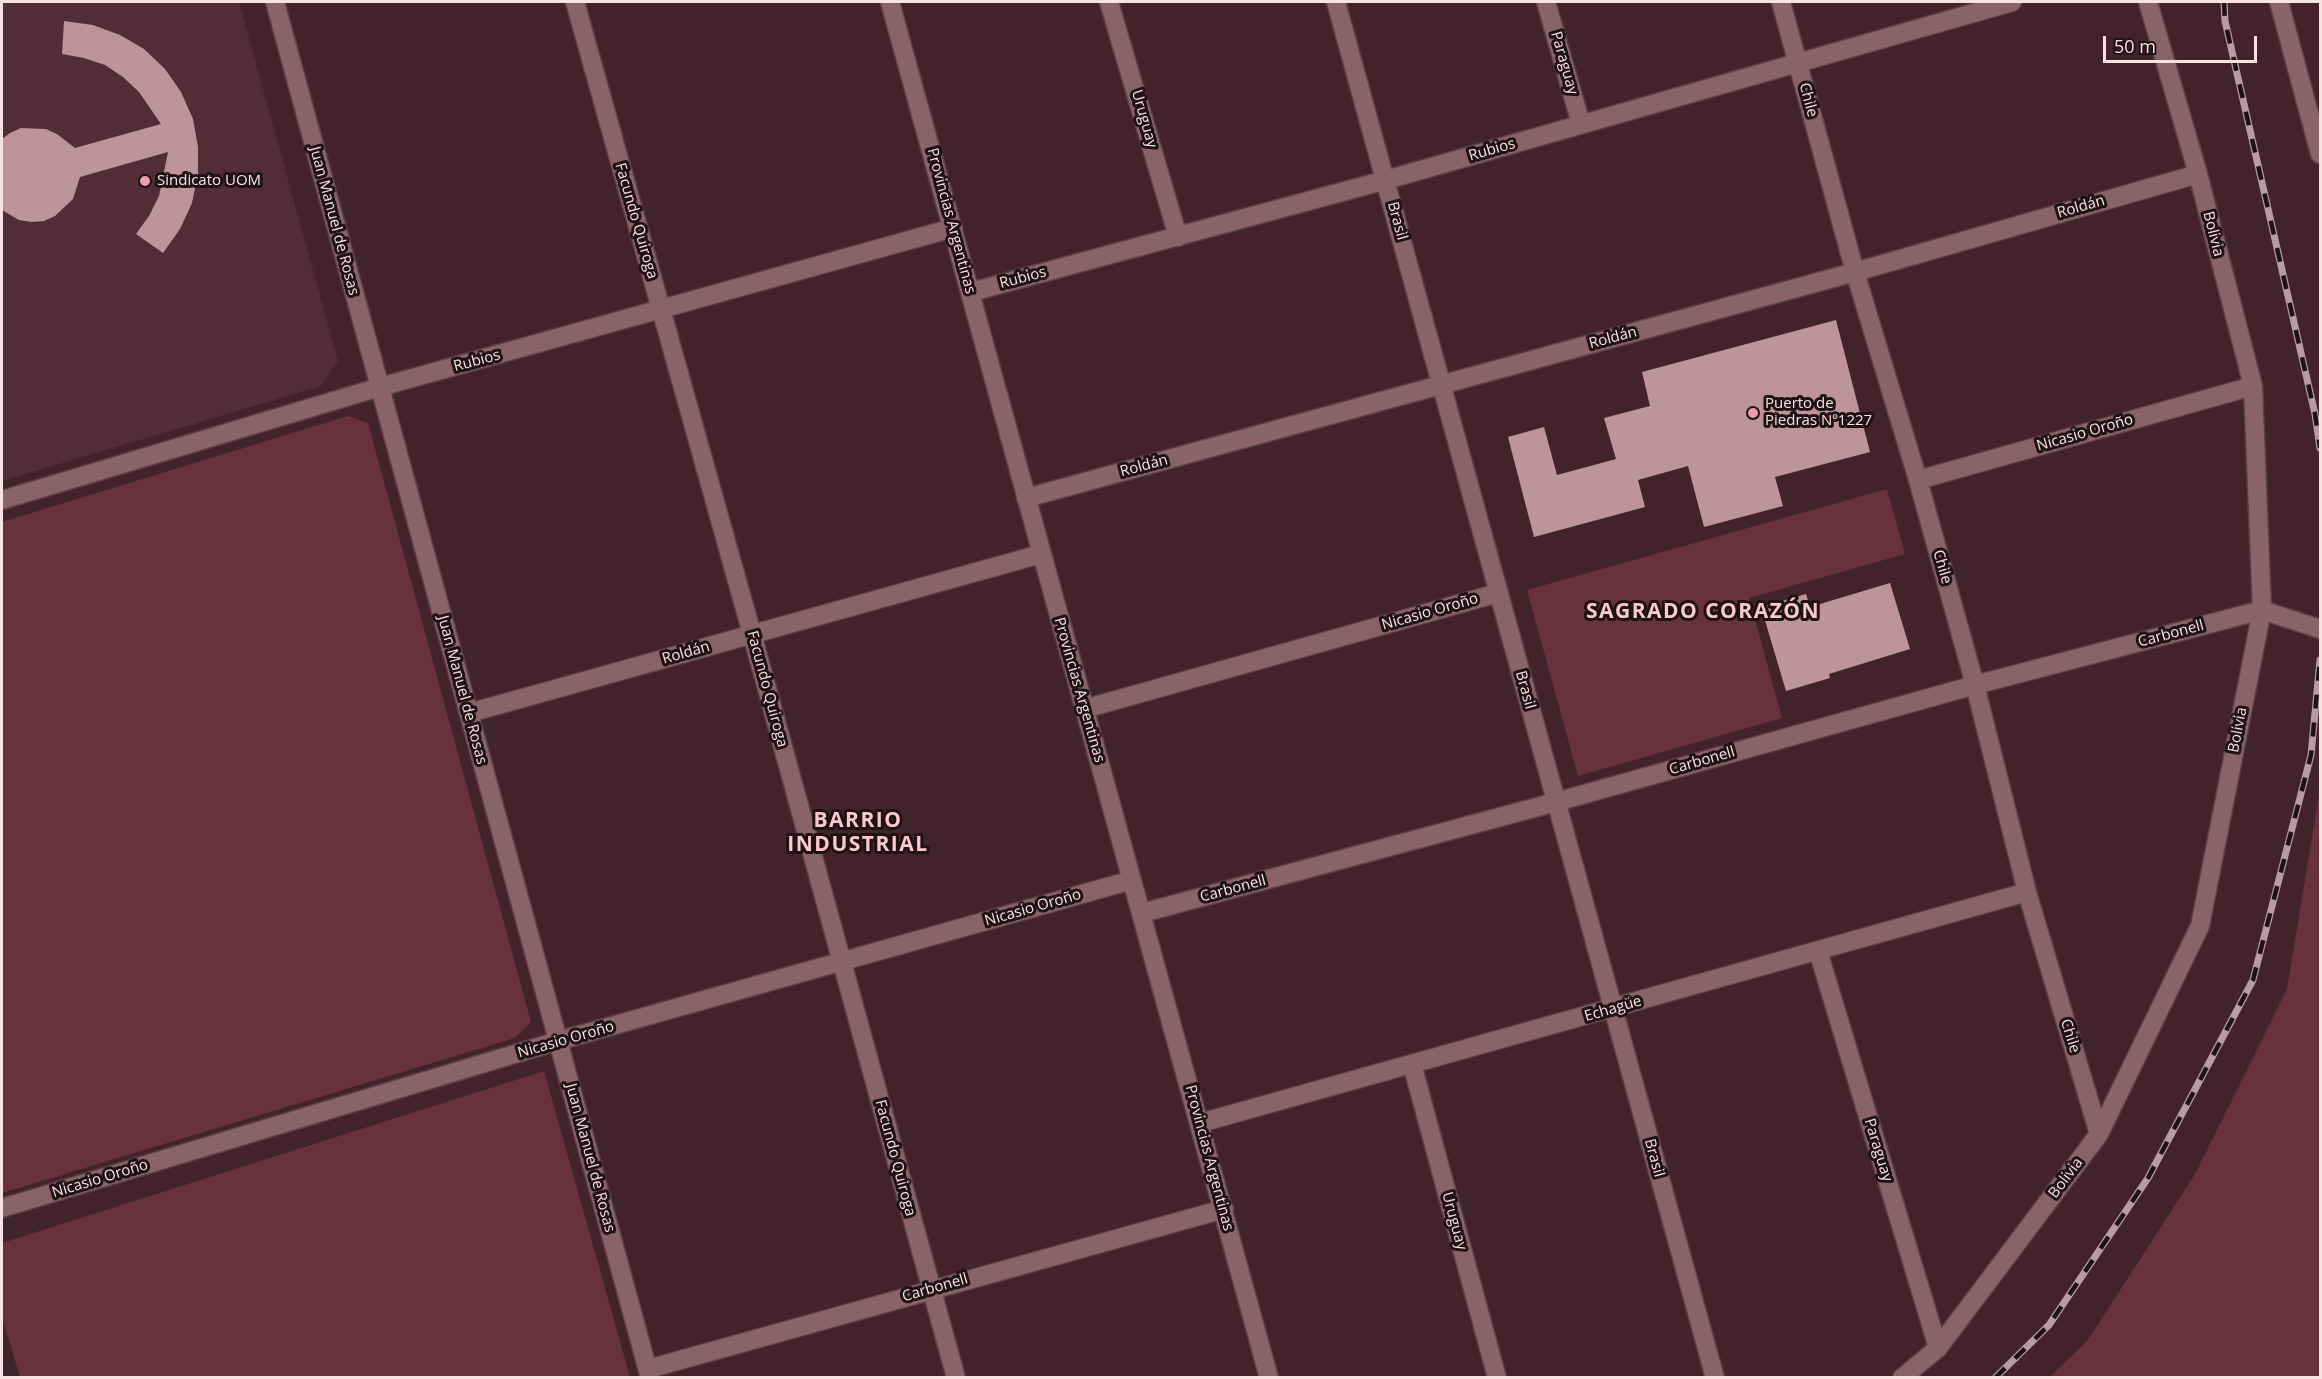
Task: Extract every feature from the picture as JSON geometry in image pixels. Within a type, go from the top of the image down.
[{"type":"street","name":"Juan Manuel de Rosas","points":[[275,2],[649,1373]]},
{"type":"street","name":"Facundo Quiroga","points":[[575,2],[752,634],[956,1377]]},
{"type":"street","name":"Provincias Argentinas","points":[[890,2],[1224,1209],[1267,1377]]},
{"type":"street","name":"Uruguay","points":[[1109,2],[1178,237]]},
{"type":"street","name":"Brasil","points":[[1336,2],[1715,1377]]},
{"type":"street","name":"Paraguay","points":[[1546,2],[1581,124]]},
{"type":"street","name":"Chile","points":[[1781,2],[1855,272],[1918,480],[1976,685],[2026,892],[2099,1134]]},
{"type":"street","name":"Rubios","points":[[970,292],[1386,180],[2012,2]]},
{"type":"street","name":"Bolivia","points":[[1902,1377],[1938,1348],[2099,1134],[2200,926],[2262,610],[2253,386],[2198,174],[2148,2]]},
{"type":"street","points":[[2279,2],[2320,154]]},
{"type":"street","name":"Roldán","points":[[1026,498],[1855,272],[2198,174]]},
{"type":"street","name":"Rubios","points":[[2,500],[380,387],[954,228]]},
{"type":"street","name":"Nicasio Oroño","points":[[1918,480],[2253,386]]},
{"type":"street","name":"Roldán","points":[[469,713],[1041,554]]},
{"type":"street","name":"Nicasio Oroño","points":[[1084,709],[1498,593]]},
{"type":"street","points":[[2262,610],[2320,629]]},
{"type":"street","name":"Carbonell","points":[[1142,913],[1556,802],[1976,685],[2262,610]]},
{"type":"street","name":"Nicasio Oroño","points":[[2,1208],[558,1041],[1132,880]]},
{"type":"street","name":"Echagüe","points":[[1200,1123],[2026,892]]},
{"type":"street","name":"Paraguay","points":[[1818,951],[1938,1348]]},
{"type":"street","name":"Uruguay","points":[[1412,1064],[1497,1377]]},
{"type":"street","name":"Carbonell","points":[[649,1373],[931,1289],[1224,1209]]},
{"type":"shaded area","name":"Sindicato UOM","points":[[2,2],[239,2],[338,361],[321,386],[2,481]]},
{"type":"shaded area","points":[[348,416],[368,423],[531,1022],[515,1038],[2,1193],[2,522]]},
{"type":"shaded area","points":[[1887,489],[1905,554],[1749,598],[1782,718],[1578,776],[1527,590]]},
{"type":"shaded area","points":[[2320,789],[2320,1377],[2050,1377],[2088,1340],[2195,1174],[2287,989]]},
{"type":"shaded area","points":[[544,1071],[630,1377],[20,1377],[2,1317],[2,1243]]},
{"type":"building","points":[[64,21],[93,25],[120,35],[144,49],[165,69],[181,92],[193,119],[198,147],[198,175],[192,203],[180,229],[163,253],[136,234],[149,216],[159,196],[168,152],[80,177],[73,199],[55,216],[44,221],[19,220],[2,210],[2,139],[10,133],[21,128],[46,129],[57,134],[75,148],[161,124],[139,92],[123,77],[105,65],[62,54]]},
{"type":"building","name":"Puerto de Piedras Nº1227","points":[[1836,320],[1870,452],[1775,477],[1783,506],[1704,527],[1688,466],[1638,480],[1645,507],[1534,537],[1508,437],[1544,427],[1557,475],[1616,459],[1604,418],[1650,406],[1642,372]]},
{"type":"building","points":[[1890,583],[1910,649],[1829,674],[1830,678],[1786,691],[1761,607],[1806,594],[1810,607]]},
{"type":"railway","points":[[2224,2],[2225,21],[2315,414],[2320,448]]},
{"type":"railway","points":[[1995,1378],[2049,1325],[2148,1178],[2253,980],[2311,755],[2320,660]]},
{"type":"place","name":"Sindicato UOM","points":[[145,181]]},
{"type":"place","name":"Puerto de Piedras Nº1227","points":[[1753,413]]},
{"type":"district","name":"SAGRADO CORAZÓN","points":[[1703,612]]},
{"type":"district","name":"BARRIO INDUSTRIAL","points":[[858,833]]}]
